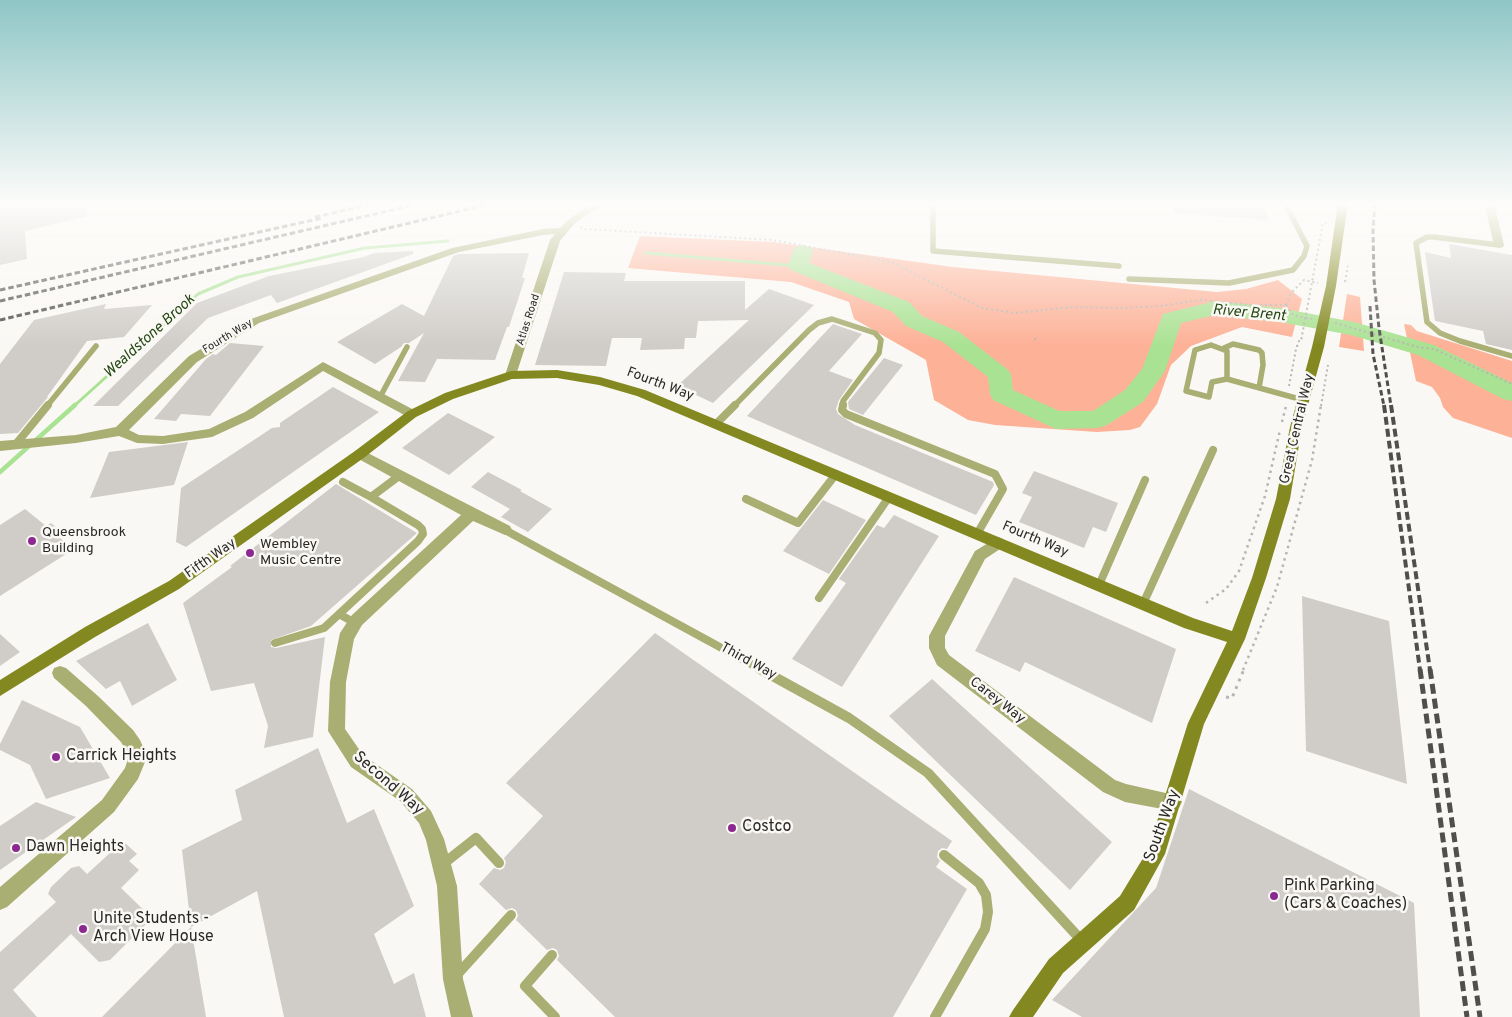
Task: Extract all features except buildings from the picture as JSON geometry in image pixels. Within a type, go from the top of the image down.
[{"type":"main road","name":"Great Central Way","points":[[1235,644],[1259,578],[1283,499],[1304,400],[1318,347],[1331,286],[1336,250]]},
{"type":"main road","name":"Fourth Way","points":[[412,414],[449,396],[511,375],[557,374],[600,381],[641,393],[716,424],[1235,644]]},
{"type":"main road","name":"Fifth Way","points":[[0,689],[90,632],[174,585],[360,454],[412,414]]},
{"type":"main road","name":"South Way","points":[[1020,1017],[1056,966],[1127,903],[1156,854],[1196,723],[1235,644]]},
{"type":"street","name":"Fourth Way","points":[[120,431],[193,358],[255,321],[455,250]]},
{"type":"street","name":"Atlas Road","points":[[511,375],[552,250]]},
{"type":"street","points":[[0,446],[76,439],[120,431],[137,439],[163,440],[212,433],[250,415],[322,366],[412,414]]},
{"type":"street","name":"Third Way","points":[[360,454],[471,514],[505,530]]},
{"type":"street","name":"Second Way","points":[[462,1017],[453,979],[446,886],[435,839],[426,817],[406,795],[357,761],[336,731],[338,682],[346,638],[355,623],[471,514]]},
{"type":"street","name":"Carey Way","points":[[998,543],[980,555],[937,636],[937,648],[943,660],[1109,786],[1125,793],[1173,802]]},
{"type":"street","points":[[0,900],[108,806],[132,772],[136,762],[134,746],[127,736],[92,700],[60,673]]},
{"type":"lane","points":[[933,250],[1120,266]]},
{"type":"lane","points":[[1129,279],[1229,283],[1293,270],[1304,256],[1306,250]]},
{"type":"lane","points":[[1417,250],[1427,322],[1440,333],[1460,341],[1512,356]]},
{"type":"lane","points":[[716,424],[818,323],[832,319],[875,333],[882,340],[879,354],[842,401],[842,410],[846,414],[996,474],[1003,490],[977,534]]},
{"type":"lane","points":[[1260,388],[1263,365],[1262,353],[1259,350],[1233,344],[1224,348],[1204,346],[1195,350],[1186,391],[1209,397],[1212,382],[1227,379],[1288,396],[1304,400]]},
{"type":"lane","points":[[16,444],[96,346]]},
{"type":"lane","points":[[380,397],[407,347]]},
{"type":"lane","points":[[1224,348],[1228,355],[1227,379]]},
{"type":"lane","points":[[1143,604],[1213,450]]},
{"type":"lane","points":[[746,499],[798,523],[836,474]]},
{"type":"lane","points":[[371,497],[399,476]]},
{"type":"lane","points":[[1099,585],[1145,480]]},
{"type":"lane","points":[[275,643],[324,628],[418,541],[423,534],[418,524],[343,482]]},
{"type":"lane","points":[[819,598],[889,497]]},
{"type":"lane","name":"Third Way","points":[[505,530],[849,718],[928,773],[1082,941]]},
{"type":"lane","points":[[339,614],[355,623]]},
{"type":"lane","points":[[442,866],[476,838],[499,863]]},
{"type":"lane","points":[[935,1017],[985,928],[988,912],[986,895],[979,883],[944,855]]},
{"type":"lane","points":[[453,979],[511,915]]},
{"type":"lane","points":[[552,955],[525,986],[555,1017]]},
{"type":"path","points":[[828,250],[890,262],[982,308],[1015,313],[1073,307],[1123,308],[1160,306],[1202,300],[1253,305],[1286,304]]},
{"type":"path","points":[[1206,603],[1226,589],[1239,571],[1265,496],[1288,396],[1298,341],[1301,341],[1318,250]]},
{"type":"path","points":[[1286,304],[1291,293],[1304,280],[1331,286]]},
{"type":"path","points":[[1286,304],[1293,315],[1312,319]]},
{"type":"path","points":[[1332,323],[1418,347],[1434,349],[1512,384]]},
{"type":"path","points":[[1035,338],[1036,342]]},
{"type":"path","points":[[1232,698],[1256,639]]},
{"type":"shaded area","points":[[635,250],[834,250],[953,267],[1217,292],[1246,289],[1278,280],[1302,299],[1292,337],[1242,327],[1191,346],[1171,365],[1157,404],[1140,427],[1130,430],[1097,432],[995,425],[968,420],[934,400],[926,360],[854,319],[849,302],[791,282],[628,268]]},
{"type":"shaded area","points":[[1347,294],[1360,297],[1364,351],[1339,347]]},
{"type":"shaded area","points":[[1404,324],[1411,325],[1417,331],[1512,361],[1512,438],[1453,418],[1443,407],[1440,398],[1432,387],[1416,381]]},
{"type":"waterway","name":"Wealdstone Brook","points":[[74,406],[198,294],[238,277],[354,250]]},
{"type":"waterway","name":"River Brent","points":[[803,251],[798,266],[901,307],[914,321],[951,337],[999,374],[1002,394],[1056,420],[1098,419],[1134,396],[1153,371],[1171,319],[1215,308],[1280,315],[1354,329],[1426,350],[1512,393]]},
{"type":"waterway","name":"Wealdstone Brook","points":[[646,253],[798,266]]},
{"type":"waterway","name":"Wealdstone Brook","points":[[0,472],[75,405]]},
{"type":"railway","points":[[0,290],[177,250]]},
{"type":"railway","points":[[0,301],[218,250]]},
{"type":"railway","points":[[0,320],[294,250]]},
{"type":"railway","points":[[1373,250],[1374,280],[1379,328],[1391,406]]},
{"type":"railway","points":[[1370,306],[1373,354],[1384,406]]},
{"type":"railway","points":[[1384,405],[1420,670]]},
{"type":"railway","points":[[1391,405],[1430,670]]},
{"type":"railway","points":[[1420,669],[1467,1017]]},
{"type":"railway","points":[[1430,669],[1480,1017]]},
{"type":"place","name":"Queensbrook Building","points":[[32,541]]},
{"type":"place","name":"Wembley Music Centre","points":[[250,553]]},
{"type":"place","name":"Carrick Heights","points":[[56,757]]},
{"type":"place","name":"Costco","points":[[732,828]]},
{"type":"place","name":"Dawn Heights","points":[[16,848]]},
{"type":"place","name":"Pink Parking (Cars & Coaches)","points":[[1274,896]]},
{"type":"place","name":"Unite Students - Arch View House","points":[[83,929]]}]
